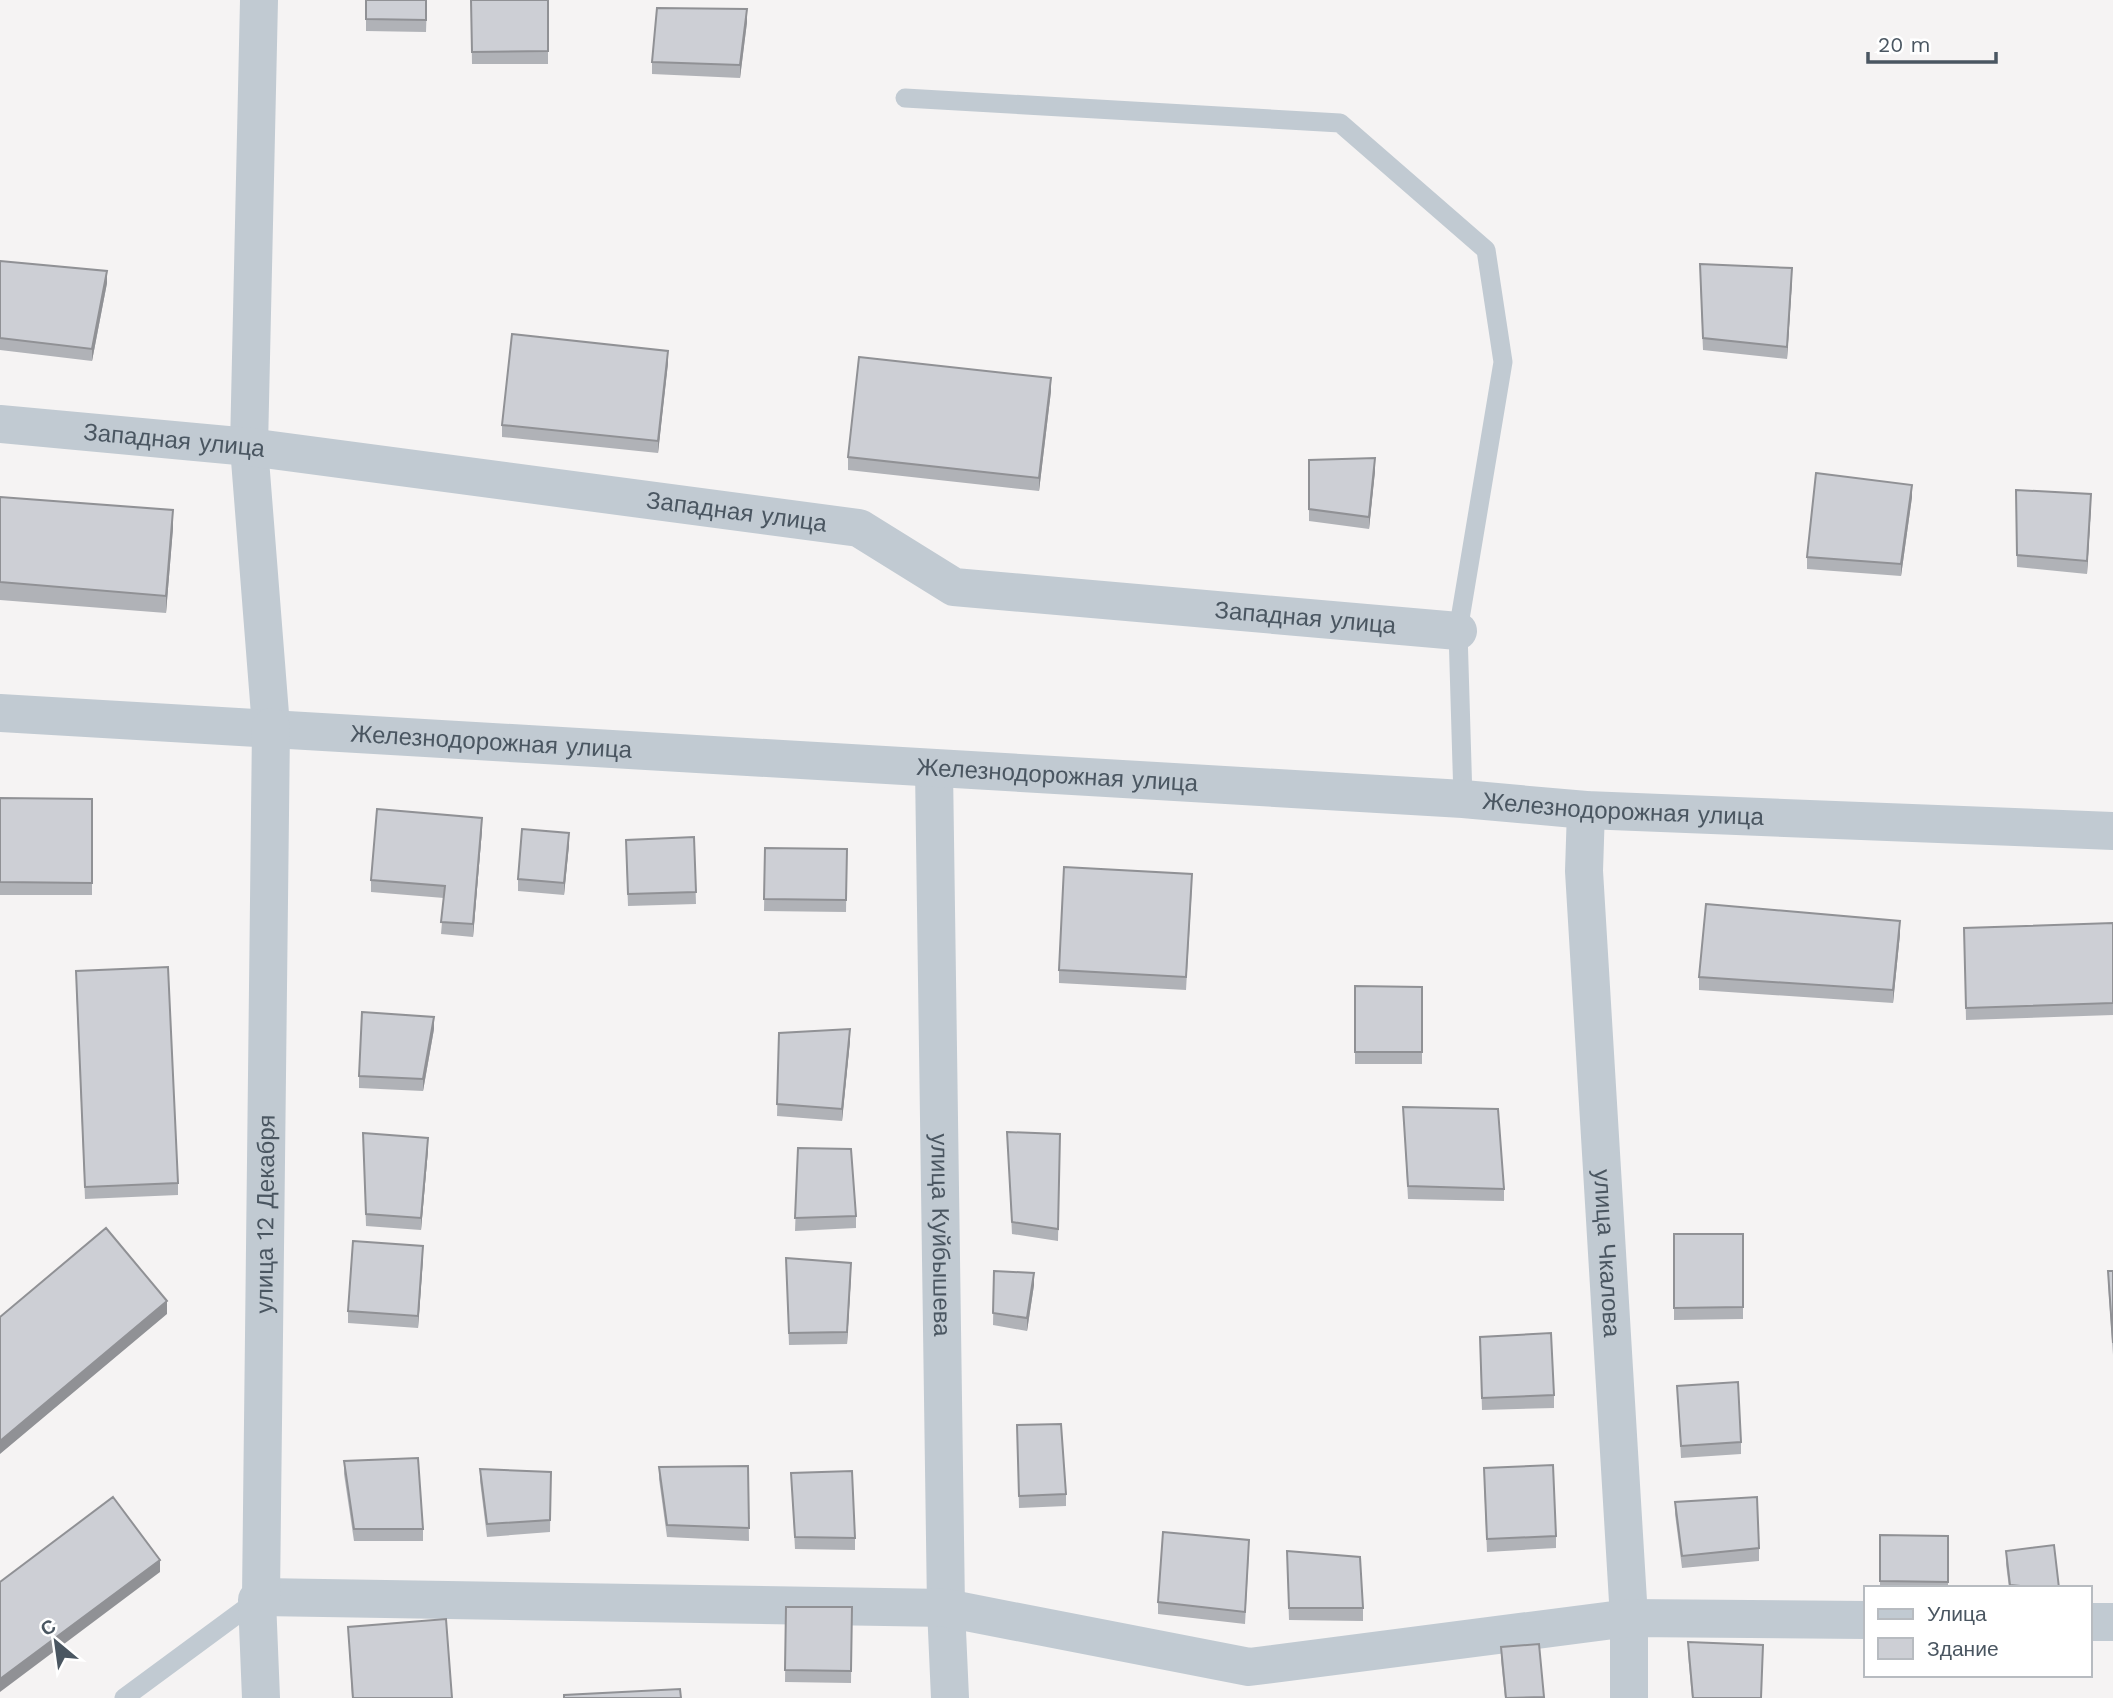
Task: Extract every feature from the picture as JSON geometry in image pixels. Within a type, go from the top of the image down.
[{"type":"street","name":"улица 12 Декабря","points":[[259,0],[248,447],[271,727],[259,1598],[261,1698]]},
{"type":"street","name":"Западная улица","points":[[0,424],[248,447],[859,528],[954,587],[1458,631]]},
{"type":"street","name":"Железнодорожная улица","points":[[0,713],[1463,799],[1586,810],[2113,831]]},
{"type":"street","name":"улица Куйбышева","points":[[934,769],[946,1608],[950,1698]]},
{"type":"street","name":"улица Чкалова","points":[[1586,810],[1585,885],[1629,1618],[1629,1698]]},
{"type":"street","points":[[259,1598],[946,1608],[1249,1667],[1629,1618],[1864,1620]]},
{"type":"street","points":[[2092,1622],[2113,1622]]},
{"type":"lane","points":[[905,98],[1340,123],[1486,250],[1503,362],[1458,631],[1463,799]]},
{"type":"lane","points":[[124,1698],[259,1598]]},
{"type":"building","points":[[366,0],[426,0],[426,20],[366,19]]},
{"type":"building","points":[[471,0],[548,0],[548,51],[472,52]]},
{"type":"building","points":[[657,8],[747,9],[740,65],[652,62]]},
{"type":"building","points":[[0,261],[107,271],[92,349],[0,338]]},
{"type":"building","points":[[1700,264],[1792,268],[1787,347],[1703,338]]},
{"type":"building","points":[[512,334],[668,351],[658,441],[502,425]]},
{"type":"building","points":[[859,357],[1051,378],[1039,478],[848,457]]},
{"type":"building","points":[[1375,458],[1369,517],[1309,509],[1309,460]]},
{"type":"building","points":[[1816,473],[1912,485],[1901,564],[1807,557]]},
{"type":"building","points":[[2016,490],[2091,494],[2087,561],[2017,555]]},
{"type":"building","points":[[0,497],[173,510],[166,596],[0,582]]},
{"type":"building","points":[[0,798],[92,799],[92,883],[0,882]]},
{"type":"building","points":[[377,809],[482,818],[473,924],[441,922],[445,886],[371,880]]},
{"type":"building","points":[[522,829],[569,833],[564,883],[518,879]]},
{"type":"building","points":[[694,837],[696,892],[628,894],[626,840]]},
{"type":"building","points":[[765,848],[847,849],[846,900],[764,899]]},
{"type":"building","points":[[1064,867],[1192,874],[1186,977],[1059,970]]},
{"type":"building","points":[[1706,904],[1900,921],[1893,990],[1699,977]]},
{"type":"building","points":[[2113,923],[2113,1003],[1966,1008],[1964,928]]},
{"type":"building","points":[[168,967],[178,1183],[85,1187],[76,971]]},
{"type":"building","points":[[1355,986],[1422,987],[1422,1052],[1355,1052]]},
{"type":"building","points":[[362,1012],[434,1017],[423,1079],[359,1076]]},
{"type":"building","points":[[850,1029],[842,1109],[777,1104],[779,1033]]},
{"type":"building","points":[[1403,1107],[1498,1109],[1504,1189],[1408,1186]]},
{"type":"building","points":[[1007,1132],[1060,1134],[1058,1229],[1012,1222]]},
{"type":"building","points":[[363,1133],[428,1138],[421,1218],[366,1214]]},
{"type":"building","points":[[798,1148],[851,1149],[856,1216],[795,1218]]},
{"type":"building","points":[[106,1228],[167,1301],[0,1441],[0,1317]]},
{"type":"building","points":[[1674,1234],[1743,1234],[1743,1307],[1674,1308]]},
{"type":"building","points":[[353,1241],[423,1246],[418,1316],[348,1311]]},
{"type":"building","points":[[786,1258],[851,1263],[847,1332],[789,1333]]},
{"type":"building","points":[[994,1271],[1034,1273],[1027,1318],[993,1313]]},
{"type":"building","points":[[2108,1271],[2113,1271],[2113,1343]]},
{"type":"building","points":[[1551,1333],[1554,1395],[1482,1398],[1480,1337]]},
{"type":"building","points":[[1738,1382],[1741,1442],[1681,1446],[1677,1386]]},
{"type":"building","points":[[1061,1424],[1066,1494],[1019,1496],[1017,1425]]},
{"type":"building","points":[[418,1458],[423,1529],[354,1529],[344,1461]]},
{"type":"building","points":[[1553,1465],[1556,1536],[1487,1539],[1484,1468]]},
{"type":"building","points":[[748,1466],[749,1528],[667,1525],[659,1467]]},
{"type":"building","points":[[480,1469],[551,1472],[550,1520],[487,1524]]},
{"type":"building","points":[[852,1471],[855,1538],[795,1537],[791,1473]]},
{"type":"building","points":[[113,1497],[160,1560],[0,1679],[0,1582]]},
{"type":"building","points":[[1757,1497],[1759,1548],[1682,1556],[1675,1502]]},
{"type":"building","points":[[1163,1532],[1249,1540],[1245,1612],[1158,1602]]},
{"type":"building","points":[[1880,1535],[1948,1536],[1948,1582],[1880,1581]]},
{"type":"building","points":[[2054,1545],[2059,1586],[2010,1585],[2006,1551]]},
{"type":"building","points":[[1287,1551],[1360,1557],[1363,1608],[1289,1608]]},
{"type":"building","points":[[786,1607],[852,1607],[851,1671],[785,1670]]},
{"type":"building","points":[[446,1619],[452,1698],[353,1698],[348,1627]]},
{"type":"building","points":[[1688,1642],[1763,1645],[1761,1698],[1693,1698]]},
{"type":"building","points":[[1539,1644],[1544,1697],[1506,1698],[1501,1647]]},
{"type":"building","points":[[680,1689],[681,1698],[564,1698],[564,1695]]}]
